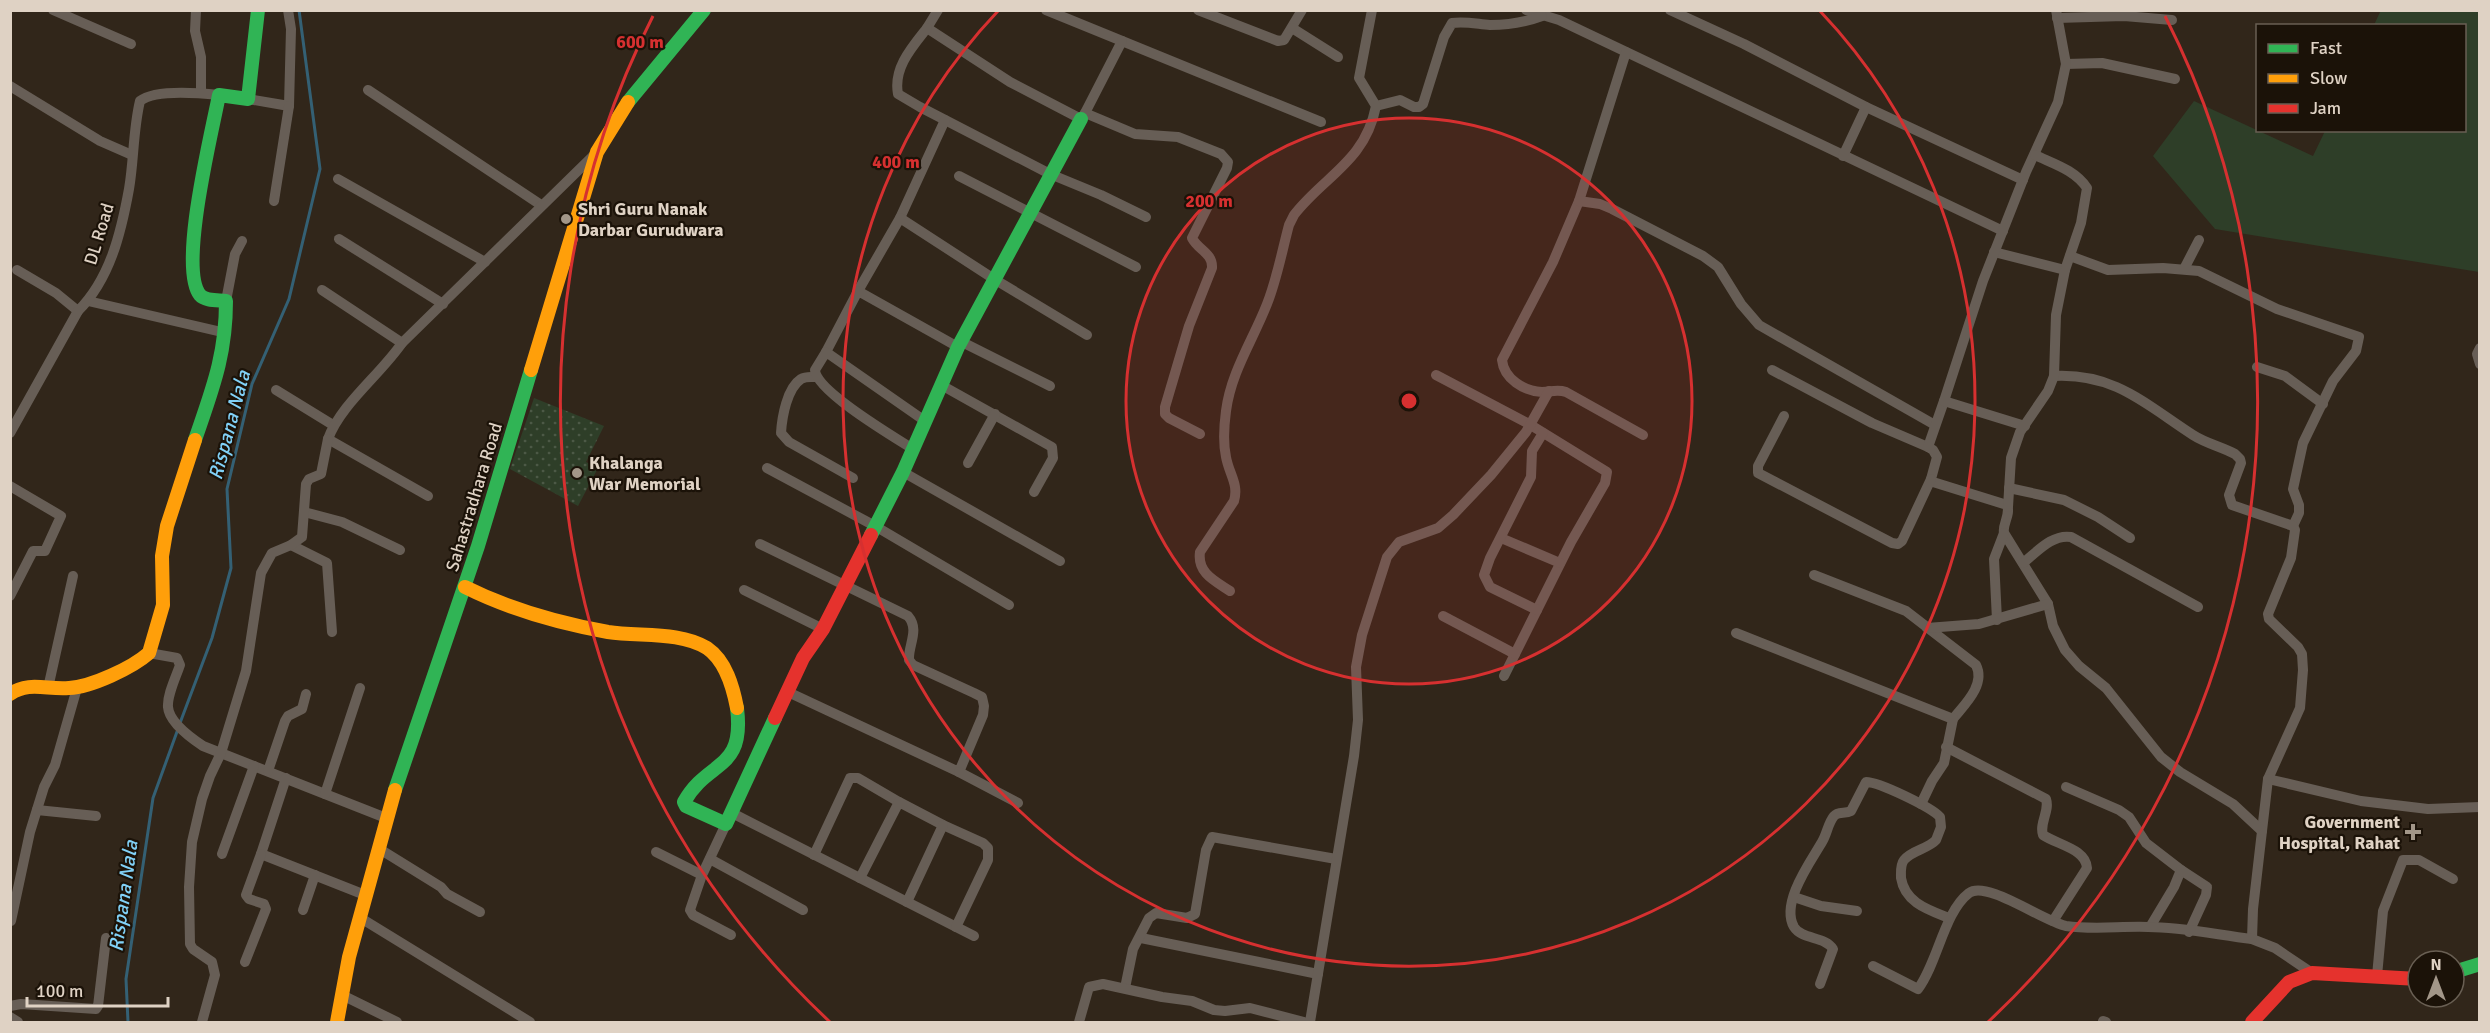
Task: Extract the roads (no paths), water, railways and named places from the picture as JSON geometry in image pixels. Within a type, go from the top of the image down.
[{"type":"street","points":[[53,10],[131,44]]},
{"type":"street","points":[[196,10],[195,31],[201,57],[201,93]]},
{"type":"street","points":[[248,99],[258,10]]},
{"type":"street","points":[[274,201],[289,106],[291,37],[288,10]]},
{"type":"street","name":"Sahastradhara Road","points":[[337,1023],[359,917],[386,818],[465,587],[597,152],[629,100],[704,10]]},
{"type":"street","points":[[938,10],[899,70],[896,83],[898,94],[1050,174],[1146,217]]},
{"type":"street","points":[[1046,10],[1321,122]]},
{"type":"street","points":[[1198,10],[1223,15],[1278,41],[1284,40],[1302,10]]},
{"type":"street","points":[[1230,591],[1206,574],[1199,561],[1200,552],[1234,501],[1237,492],[1226,458],[1224,442],[1226,411],[1235,372],[1268,303],[1289,225],[1294,215],[1343,168],[1360,146],[1373,119],[1376,106],[1359,78],[1372,10]]},
{"type":"street","points":[[1526,10],[1543,16]]},
{"type":"street","points":[[1670,10],[1744,44],[1866,107],[2023,180]]},
{"type":"street","points":[[1928,447],[1994,252],[2058,102],[2066,64],[2055,13],[2172,20]]},
{"type":"street","points":[[1376,106],[1400,100],[1414,107],[1423,104],[1444,37],[1452,23],[1491,25],[1526,22],[1543,16],[1562,15],[1626,52],[2002,231]]},
{"type":"street","points":[[927,28],[1010,82],[1083,116],[1135,134],[1168,136],[1191,142],[1221,154],[1228,162],[1192,238],[1213,260],[1212,268],[1189,326],[1165,407],[1165,414],[1169,418],[1200,434]]},
{"type":"street","points":[[1292,28],[1338,57]]},
{"type":"street","points":[[731,935],[693,915],[691,905],[702,875],[803,658],[823,629],[903,472],[960,345],[1122,40]]},
{"type":"street","points":[[1626,52],[1579,201],[1553,262],[1502,360],[1504,371],[1523,387],[1538,391],[1555,389],[1566,392],[1643,435]]},
{"type":"street","points":[[2066,64],[2102,63],[2175,79]]},
{"type":"street","points":[[11,89],[100,141],[132,155]]},
{"type":"street","points":[[368,90],[542,205]]},
{"type":"street","name":"DL Road","points":[[10,433],[14,417],[78,311],[88,301],[111,264],[129,188],[140,101],[155,96],[201,93],[219,95]]},
{"type":"street","points":[[226,301],[204,298],[199,294],[192,277],[191,262],[194,230],[219,95],[289,106]]},
{"type":"street","points":[[1843,156],[1866,107]]},
{"type":"street","points":[[913,449],[855,412],[816,377],[815,370],[900,218],[945,120]]},
{"type":"street","points":[[202,1023],[215,975],[214,967],[190,946],[189,887],[197,819],[210,776],[221,753],[246,670],[261,573],[272,553],[291,545],[302,537],[307,481],[321,474],[333,425],[389,362],[402,343],[597,152]]},
{"type":"street","points":[[1997,620],[1994,559],[2004,533],[2011,458],[2025,426],[2048,391],[2054,376],[2056,315],[2065,270],[2081,223],[2087,188],[2080,177],[2035,155]]},
{"type":"street","points":[[959,176],[1136,267]]},
{"type":"street","points":[[338,179],[485,262]]},
{"type":"street","points":[[1579,201],[1600,204],[1612,209],[1703,256],[1718,267],[1741,304],[1759,325],[1935,425]]},
{"type":"street","points":[[900,218],[994,279],[1087,335]]},
{"type":"street","points":[[339,239],[443,304]]},
{"type":"street","points":[[2184,269],[2199,240]]},
{"type":"street","points":[[10,694],[23,686],[77,688],[135,664],[145,659],[149,653],[163,605],[162,556],[167,526],[221,363],[226,333],[226,301],[235,254],[242,241]]},
{"type":"street","points":[[1994,252],[2065,270]]},
{"type":"street","points":[[2070,256],[2108,270],[2184,269],[2199,271],[2277,309],[2359,337],[2356,351],[2333,381],[2303,444],[2293,489],[2299,505],[2299,513],[2294,526],[2296,536],[2291,558],[2268,614],[2269,619],[2298,647],[2302,654],[2302,691],[2296,718],[2268,779],[2253,909],[2252,939]]},
{"type":"street","points":[[17,270],[56,293],[78,311]]},
{"type":"street","points":[[322,290],[402,343]]},
{"type":"street","points":[[858,291],[960,345],[1050,386]]},
{"type":"street","points":[[88,301],[226,333]]},
{"type":"street","points":[[2480,348],[2476,354],[2480,364]]},
{"type":"street","points":[[826,352],[925,421]]},
{"type":"street","points":[[2257,367],[2285,376],[2323,404]]},
{"type":"street","points":[[1772,370],[1872,423],[1933,450],[1937,457],[1931,479],[1902,541],[1898,544],[1892,543],[1758,473],[1758,466],[1784,416]]},
{"type":"street","points":[[1436,375],[1529,424],[1607,472],[1605,483],[1560,563],[1504,676]]},
{"type":"street","points":[[2054,376],[2078,375],[2117,388],[2146,402],[2194,436],[2235,454],[2241,463],[2229,495],[2232,505],[2294,526]]},
{"type":"street","points":[[816,377],[806,377],[796,384],[789,399],[781,433],[789,442],[853,478]]},
{"type":"street","points":[[943,386],[1054,450],[1053,458],[1034,492]]},
{"type":"street","points":[[276,390],[333,425]]},
{"type":"street","points":[[1310,1023],[1358,720],[1356,667],[1371,602],[1387,557],[1398,542],[1438,528],[1453,515],[1491,475],[1529,424],[1549,391]]},
{"type":"street","points":[[1944,401],[2025,426]]},
{"type":"street","points":[[968,463],[995,414]]},
{"type":"street","points":[[1537,610],[1490,587],[1485,579],[1490,558],[1531,477],[1532,452],[1544,433]]},
{"type":"street","points":[[328,439],[428,496]]},
{"type":"street","points":[[766,468],[875,526],[1009,605]]},
{"type":"street","points":[[903,472],[1060,561]]},
{"type":"street","points":[[1931,479],[2008,507]]},
{"type":"street","points":[[10,486],[61,516],[45,551],[33,551],[10,596]]},
{"type":"street","points":[[2009,488],[2064,500],[2098,517],[2130,538]]},
{"type":"street","points":[[304,512],[342,522],[400,550]]},
{"type":"street","points":[[2004,533],[2048,604],[2064,650],[2079,666],[2106,688],[2161,756],[2180,772],[2233,804],[2262,831]]},
{"type":"street","points":[[2023,563],[2054,538],[2071,537],[2198,607]]},
{"type":"street","points":[[1501,538],[1560,563]]},
{"type":"street","points":[[760,544],[908,616],[914,630],[908,656],[913,665],[982,697],[983,715],[959,772]]},
{"type":"street","points":[[291,545],[327,563],[332,632]]},
{"type":"street","points":[[1814,575],[1906,611],[1976,665],[1979,670],[1977,686],[1953,719],[1944,763],[1921,804]]},
{"type":"street","points":[[48,688],[73,576]]},
{"type":"street","points":[[465,587],[514,610],[538,616],[609,632],[683,640],[706,647],[721,663],[734,691],[737,713],[736,746],[723,764],[692,789],[684,802],[686,806],[729,819],[814,855],[974,936]]},
{"type":"street","points":[[744,590],[823,629]]},
{"type":"street","points":[[1927,628],[1979,624],[2048,604]]},
{"type":"street","points":[[1443,616],[1515,654]]},
{"type":"street","points":[[1736,633],[1953,719]]},
{"type":"street","points":[[149,653],[177,658],[179,661],[180,665],[168,700],[168,711],[185,735],[203,746],[386,818]]},
{"type":"street","points":[[11,921],[14,882],[44,788],[55,765],[77,688]]},
{"type":"street","points":[[325,794],[360,688]]},
{"type":"street","points":[[788,692],[959,772],[1018,803]]},
{"type":"street","points":[[268,771],[285,721],[288,716],[302,709],[306,694]]},
{"type":"street","points":[[1946,747],[2046,799],[2048,803],[2042,830],[2043,836],[2081,854],[2086,860],[2087,868],[2053,921]]},
{"type":"street","points":[[222,854],[254,766]]},
{"type":"street","points":[[814,855],[852,777],[858,778],[943,825],[983,843],[988,848],[988,860],[956,927]]},
{"type":"street","points":[[245,962],[266,909],[262,902],[249,899],[246,895],[286,778]]},
{"type":"street","points":[[2268,779],[2361,801],[2428,809],[2480,807]]},
{"type":"street","points":[[1820,984],[1833,949],[1830,944],[1798,932],[1791,909],[1801,876],[1812,854],[1822,842],[1832,818],[1838,813],[1851,811],[1863,784],[1872,783],[1921,804],[1937,814],[1941,827],[1934,843],[1905,858],[1901,864],[1902,882],[1905,891],[1915,903],[1950,918]]},
{"type":"street","points":[[2066,787],[2110,805],[2129,817],[2146,843],[2207,887],[2206,895],[2189,932]]},
{"type":"street","points":[[860,878],[899,802]]},
{"type":"street","points":[[37,810],[96,816]]},
{"type":"street","points":[[907,902],[943,825]]},
{"type":"street","points":[[1125,988],[1133,949],[1141,938],[1149,918],[1156,913],[1187,918],[1196,914],[1206,850],[1212,837],[1336,859]]},
{"type":"street","points":[[378,848],[441,887],[447,894],[480,912]]},
{"type":"street","points":[[656,852],[702,875]]},
{"type":"street","points":[[261,854],[365,895]]},
{"type":"street","points":[[710,859],[803,910]]},
{"type":"street","points":[[2377,976],[2383,911],[2403,860],[2419,860],[2454,879]]},
{"type":"street","points":[[2150,927],[2174,887],[2181,870]]},
{"type":"street","points":[[303,909],[315,875]]},
{"type":"street","points":[[1873,966],[1918,989],[1936,956],[1950,918],[1969,893],[1977,890],[1992,893],[2064,926],[2150,927],[2252,939],[2275,948],[2312,973]]},
{"type":"street","points":[[1794,897],[1821,906],[1857,911]]},
{"type":"street","points":[[359,917],[530,1023]]},
{"type":"street","points":[[10,1006],[21,1004],[96,1009],[106,938]]},
{"type":"street","points":[[1141,938],[1318,974]]},
{"type":"street","points":[[2252,1023],[2289,982],[2312,973],[2406,978]]},
{"type":"street","points":[[1079,1023],[1089,987],[1103,984],[1192,1001],[1214,1010],[1250,1008],[1304,1023]]},
{"type":"street","points":[[342,995],[397,1023]]},
{"type":"street","points":[[10,1017],[18,1023]]},
{"type":"waterway","name":"Rispana Nala","points":[[180,723],[212,638],[231,568],[227,489],[252,384],[289,299],[320,169],[299,10]]},
{"type":"waterway","name":"Rispana Nala","points":[[128,1022],[126,979],[153,798],[178,729]]},
{"type":"place","name":"Shri Guru Nanak Darbar Gurudwara","points":[[566,219]]},
{"type":"place","name":"Khalanga War Memorial","points":[[577,473]]},
{"type":"place","name":"Government Hospital, Rahat","points":[[2413,832]]}]
